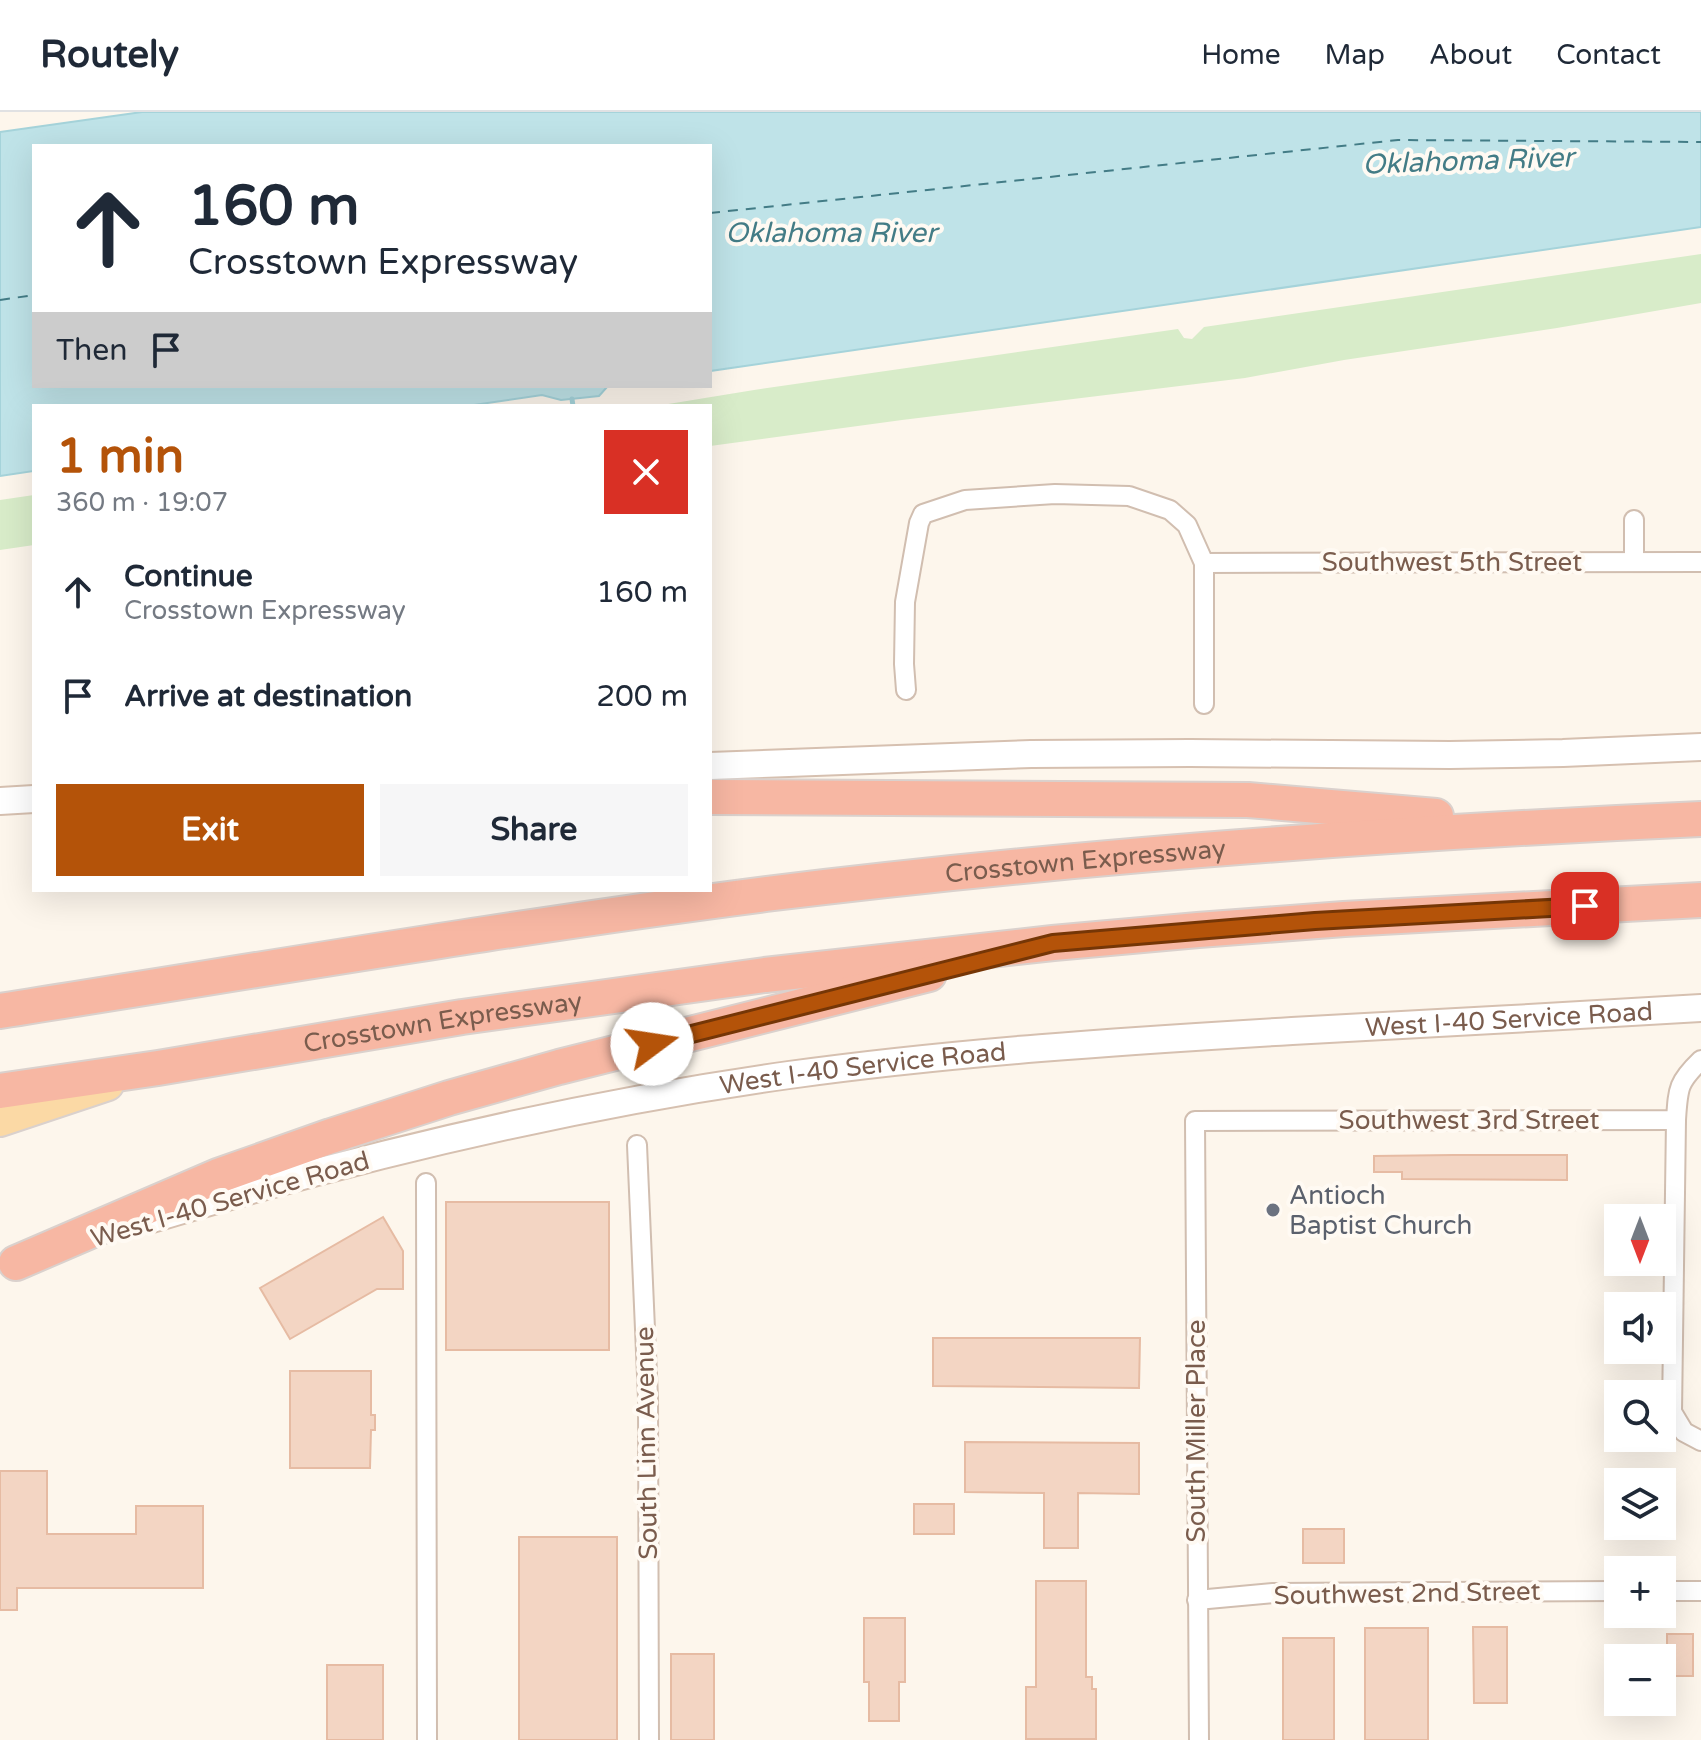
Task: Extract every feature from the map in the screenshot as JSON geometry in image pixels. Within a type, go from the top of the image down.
[{"type":"highway","points":[[712,797],[1248,800],[1556,826]]},
{"type":"highway","name":"Crosstown Expressway","points":[[0,1011],[505,931],[768,894],[1004,867],[1252,845],[1701,819]]},
{"type":"highway","name":"Crosstown Expressway","points":[[0,1091],[462,1017],[765,975],[1053,943],[1344,919],[1701,900]]},
{"type":"highway","points":[[8,1266],[218,1176],[449,1098],[559,1067],[1053,943]]},
{"type":"main road","points":[[712,766],[1031,754],[1450,755],[1701,747]]},
{"type":"main road","points":[[0,801],[32,799]]},
{"type":"main road","name":"West I-40 Service Road","points":[[8,1266],[119,1228],[344,1165],[570,1114],[787,1075],[1058,1046],[1701,1008]]},
{"type":"main road","points":[[0,1121],[158,1068]]},
{"type":"street","points":[[906,690],[905,602],[923,514],[965,500],[1008,496],[1129,496],[1170,510],[1187,525],[1204,563],[1204,704]]},
{"type":"street","points":[[1634,520],[1634,561]]},
{"type":"street","name":"Southwest 5th Street","points":[[1204,563],[1701,562]]},
{"type":"street","points":[[1701,1060],[1683,1077],[1677,1101],[1672,1412],[1684,1432],[1701,1441]]},
{"type":"street","name":"Southwest 3rd Street","points":[[1195,1121],[1676,1120]]},
{"type":"street","name":"South Miller Place","points":[[1195,1121],[1199,1740]]},
{"type":"street","name":"South Linn Avenue","points":[[637,1145],[648,1398],[649,1740]]},
{"type":"street","points":[[426,1183],[427,1740]]},
{"type":"street","name":"Southwest 2nd Street","points":[[1197,1600],[1273,1593],[1604,1591]]},
{"type":"street","points":[[1676,1591],[1701,1591]]},
{"type":"green space","points":[[1701,254],[1701,303],[1245,378],[712,446],[712,404],[668,404],[1178,329],[1184,338],[1192,339],[1204,327]]},
{"type":"green space","points":[[32,495],[32,545],[0,550],[0,500]]},
{"type":"water","name":"Oklahoma River","points":[[142,112],[1701,112],[1701,227],[712,371],[712,144],[32,144],[32,388],[606,388],[599,396],[561,400],[542,395],[481,404],[32,404],[32,471],[0,476],[0,132]]},
{"type":"building","points":[[1567,1155],[1567,1180],[1402,1179],[1402,1172],[1374,1172],[1374,1156]]},
{"type":"building","points":[[446,1202],[609,1202],[609,1350],[446,1350]]},
{"type":"building","points":[[383,1217],[403,1251],[403,1289],[377,1289],[290,1339],[260,1288]]},
{"type":"building","points":[[933,1338],[1140,1338],[1139,1388],[933,1386]]},
{"type":"building","points":[[290,1371],[371,1371],[371,1415],[375,1415],[375,1430],[371,1430],[370,1468],[290,1468]]},
{"type":"building","points":[[965,1442],[1139,1443],[1139,1494],[1078,1493],[1078,1548],[1044,1548],[1044,1493],[965,1492]]},
{"type":"building","points":[[0,1471],[47,1471],[47,1534],[136,1534],[136,1506],[203,1506],[203,1588],[17,1588],[17,1610],[0,1610]]},
{"type":"building","points":[[914,1504],[954,1504],[954,1534],[914,1534]]},
{"type":"building","points":[[1303,1529],[1344,1529],[1344,1563],[1303,1563]]},
{"type":"building","points":[[519,1537],[617,1537],[617,1740],[519,1740]]},
{"type":"building","points":[[1036,1581],[1086,1581],[1086,1677],[1092,1677],[1092,1689],[1096,1689],[1096,1739],[1026,1739],[1026,1687],[1036,1687]]},
{"type":"building","points":[[864,1618],[905,1618],[905,1682],[899,1682],[899,1721],[869,1721],[869,1682],[864,1682]]},
{"type":"building","points":[[1473,1627],[1507,1627],[1507,1703],[1474,1703]]},
{"type":"building","points":[[1365,1628],[1428,1628],[1428,1740],[1365,1740]]},
{"type":"building","points":[[1667,1634],[1693,1634],[1693,1676],[1676,1676],[1676,1644],[1667,1644]]},
{"type":"building","points":[[1283,1638],[1334,1638],[1334,1740],[1283,1740]]},
{"type":"building","points":[[671,1654],[714,1654],[714,1740],[671,1740]]},
{"type":"building","points":[[327,1665],[383,1665],[383,1740],[327,1740]]},
{"type":"waterway","points":[[572,399],[573,404]]},
{"type":"ferry route","points":[[712,213],[1398,140],[1701,142]]},
{"type":"ferry route","points":[[0,300],[32,295]]},
{"type":"place","name":"Antioch Baptist Church","points":[[1273,1210]]},
{"type":"route","points":[[652,1044],[1053,943],[1315,921],[1585,906]]}]
